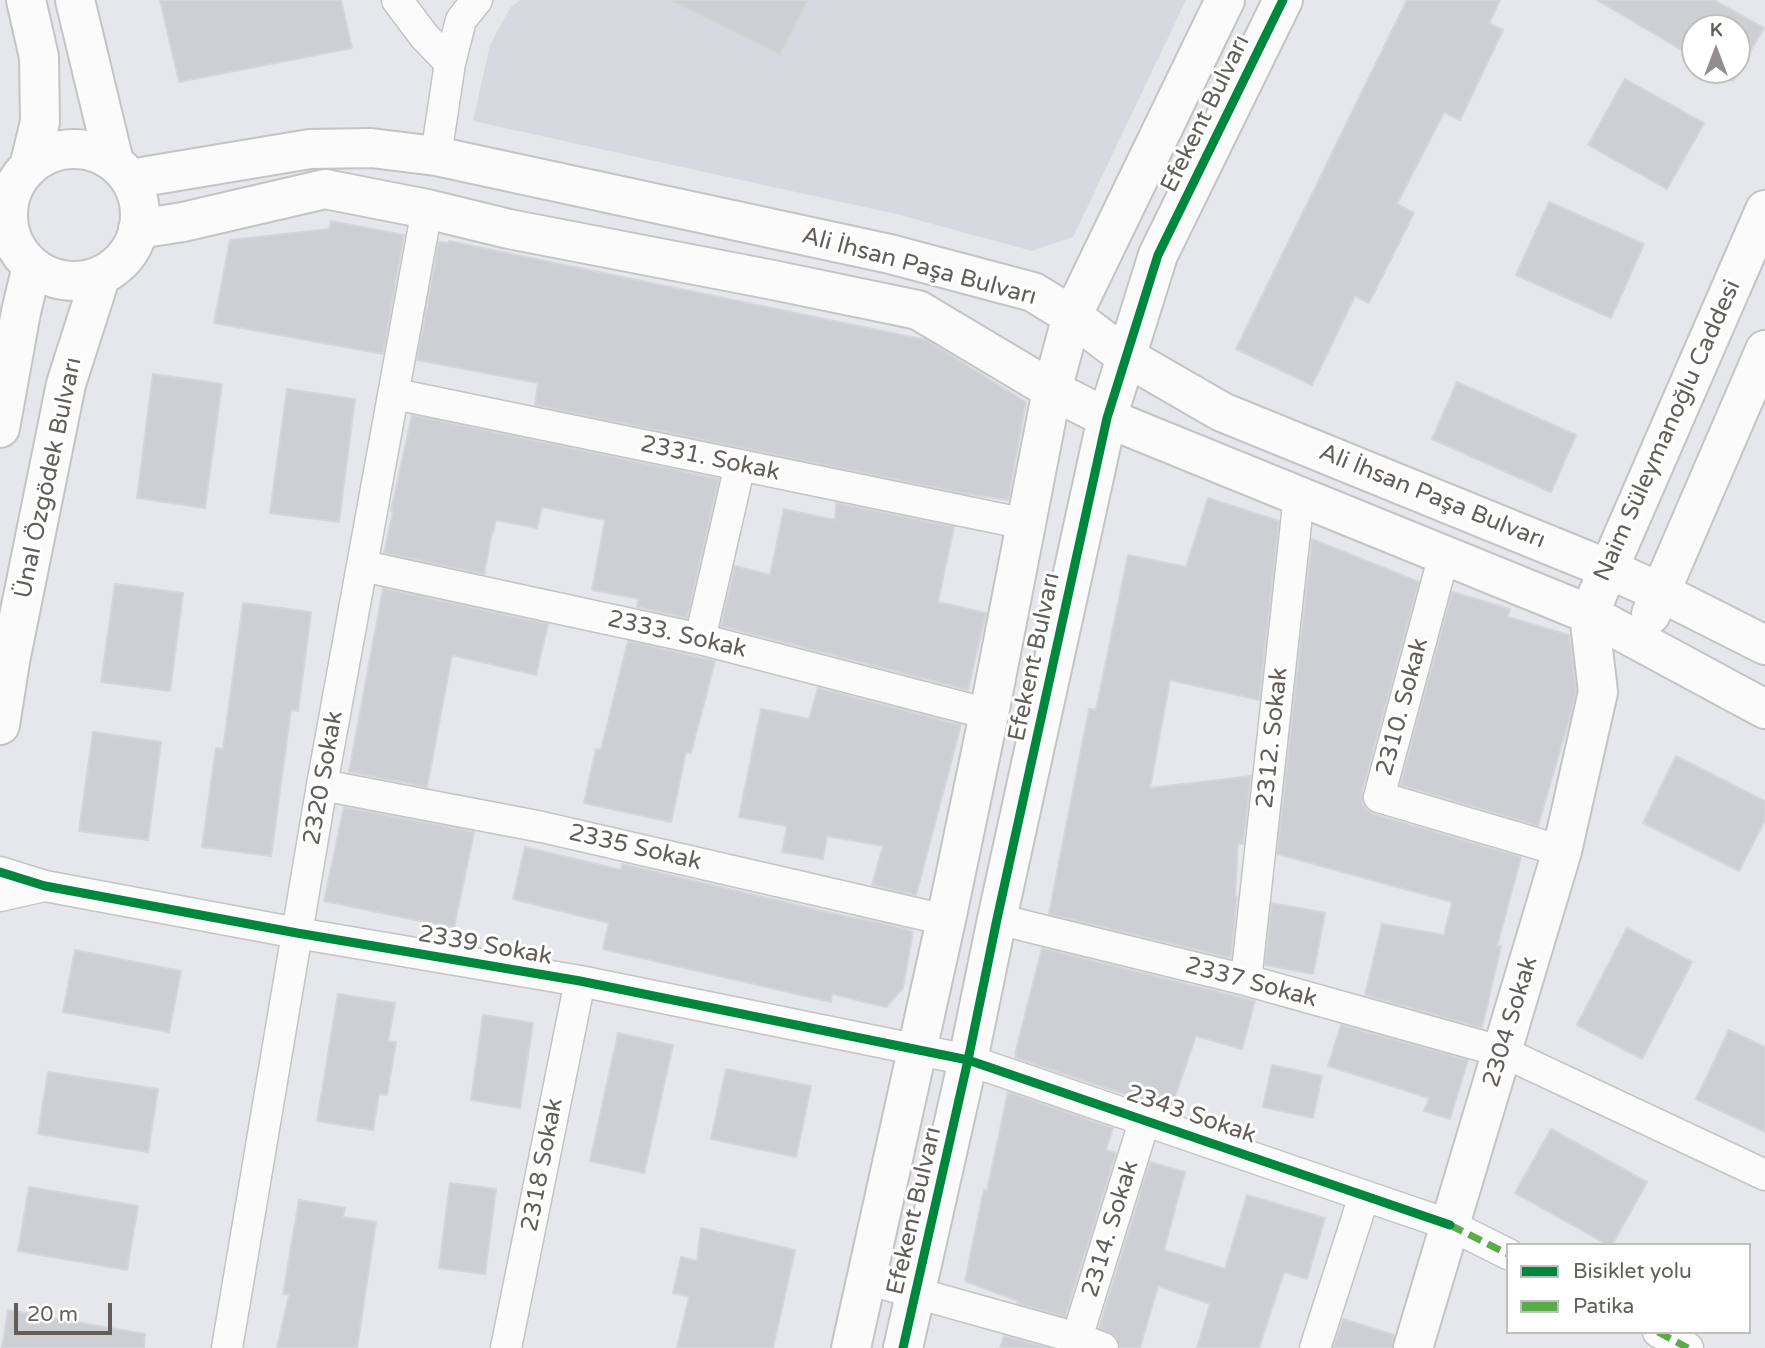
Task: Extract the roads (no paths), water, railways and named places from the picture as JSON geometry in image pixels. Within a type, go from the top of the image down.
[{"type":"main road","points":[[0,428],[21,312],[17,255],[10,229],[8,206],[15,179],[40,122],[39,57],[26,0]]},
{"type":"main road","points":[[17,255],[50,276],[70,281],[91,279],[110,271],[125,257],[136,239],[141,219],[138,198],[122,170],[75,0]]},
{"type":"main road","name":"Efekent Bulvarı","points":[[851,1348],[946,920],[1052,390],[1072,316],[1225,0]]},
{"type":"main road","name":"Efekent Bulvarı","points":[[903,1348],[1107,418],[1158,255],[1283,0]]},
{"type":"main road","name":"Ali İhsan Paşa Bulvarı","points":[[122,170],[310,149],[371,148],[436,156],[890,254],[1033,292],[1072,316],[1125,356],[1222,412],[1608,569],[1765,645]]},
{"type":"main road","points":[[15,179],[49,154],[71,149],[93,152],[122,170]]},
{"type":"main road","name":"Ali İhsan Paşa Bulvarı","points":[[138,229],[183,222],[325,189],[428,209],[509,229],[918,310],[1052,390],[1107,418],[1589,614],[1765,709]]},
{"type":"main road","name":"Naim Süleymanoğlu Caddesi","points":[[1589,614],[1765,210]]},
{"type":"main road","name":"Ünal Özgödek Bulvarı","points":[[0,725],[10,661],[66,384],[101,275]]},
{"type":"main road","points":[[1598,692],[1640,641],[1765,350]]},
{"type":"main road","points":[[1589,614],[1598,692]]},
{"type":"main road","name":"2304 Sokak","points":[[1413,1348],[1562,851],[1598,692]]},
{"type":"street","points":[[397,0],[424,36],[450,63]]},
{"type":"street","points":[[436,156],[450,63],[461,20],[477,0]]},
{"type":"street","name":"2320 Sokak","points":[[227,1348],[322,785],[428,209]]},
{"type":"street","name":"2331. Sokak","points":[[395,394],[1026,524]]},
{"type":"street","points":[[701,639],[740,465]]},
{"type":"street","name":"2312. Sokak","points":[[1246,980],[1299,496]]},
{"type":"street","name":"2310. Sokak","points":[[1444,555],[1379,797],[1562,851]]},
{"type":"street","name":"2333. Sokak","points":[[363,566],[701,639],[989,714]]},
{"type":"street","name":"2335 Sokak","points":[[322,785],[542,827],[946,920]]},
{"type":"street","name":"2339 Sokak","points":[[0,872],[45,886],[580,982],[917,1051]]},
{"type":"street","points":[[0,896],[45,886]]},
{"type":"street","name":"2337 Sokak","points":[[997,919],[1246,980],[1503,1052],[1765,1175]]},
{"type":"street","name":"2318 Sokak","points":[[506,1348],[580,982]]},
{"type":"street","name":"2343 Sokak","points":[[917,1051],[968,1060],[1145,1119],[1450,1224],[1506,1253]]},
{"type":"street","name":"2314. Sokak","points":[[1090,1343],[1145,1119]]},
{"type":"street","points":[[1315,1348],[1364,1196]]},
{"type":"street","points":[[866,1279],[1090,1343]]},
{"type":"street","points":[[1662,1334],[1688,1348]]}]
